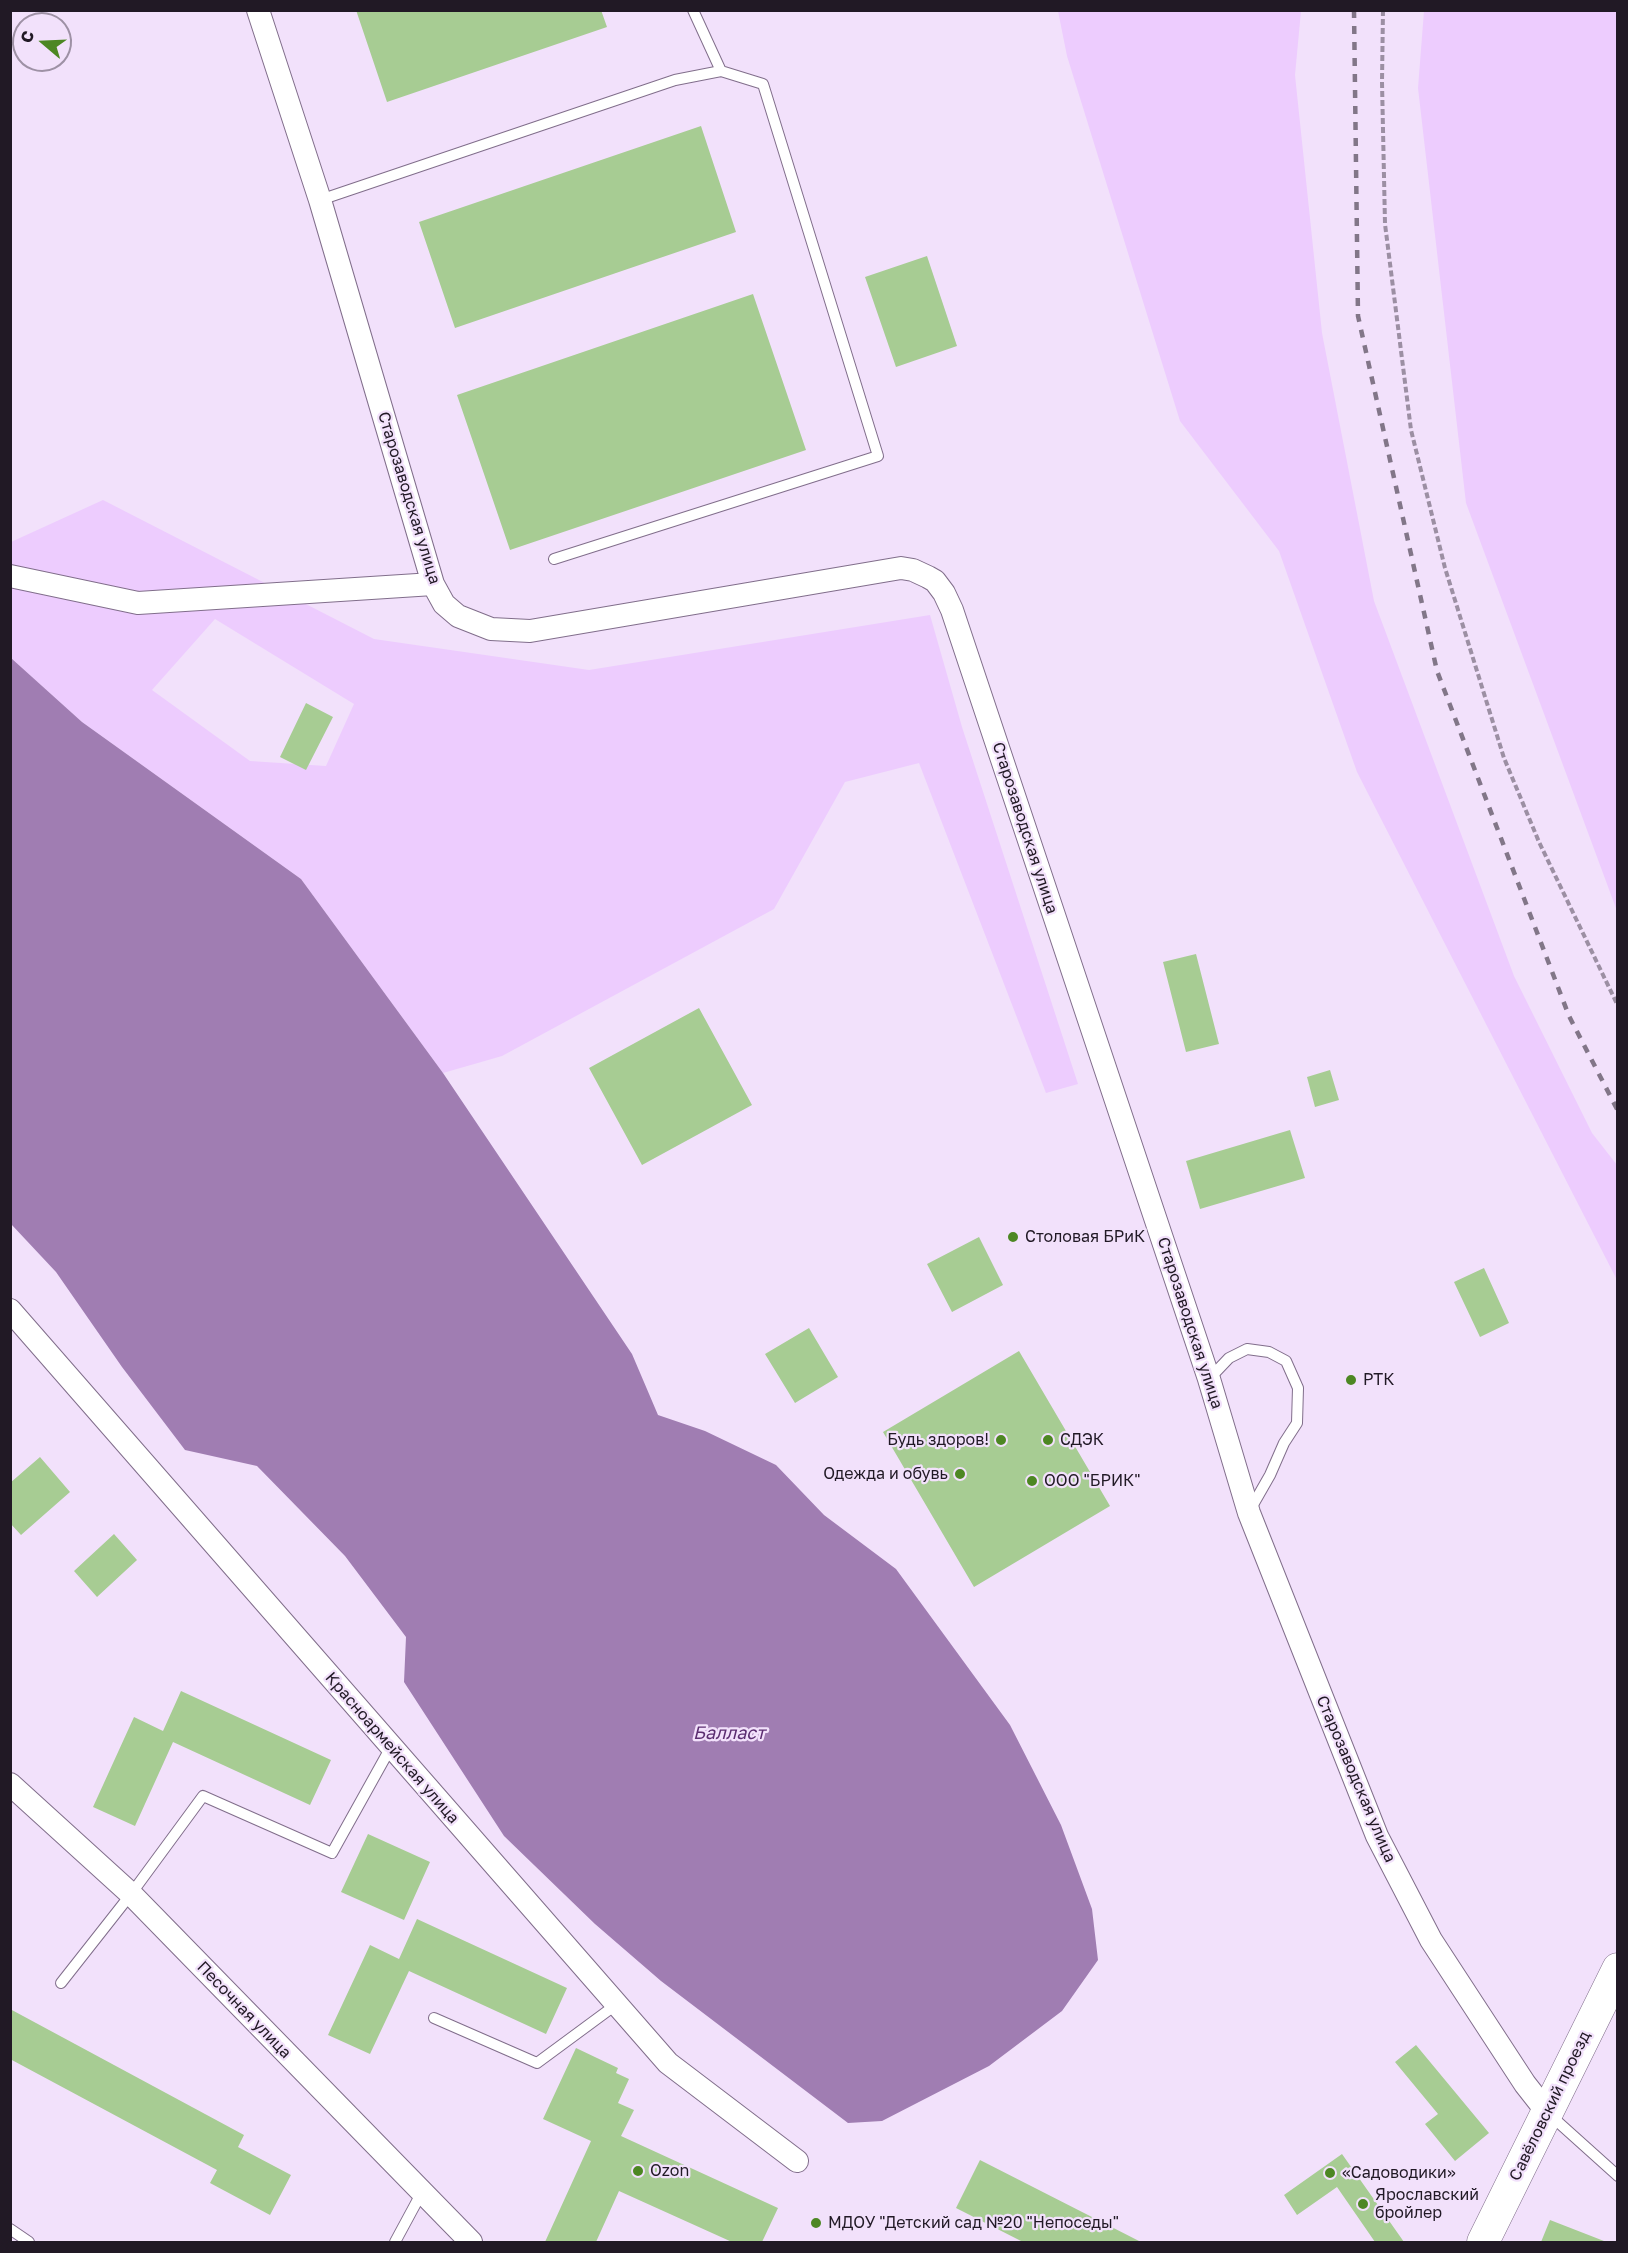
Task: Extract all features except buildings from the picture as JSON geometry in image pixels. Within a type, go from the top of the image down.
[{"type":"main road","name":"Савёловский проезд","points":[[1483,2242],[1617,1969]]},
{"type":"street","name":"Старозаводская улица","points":[[258,10],[320,200],[433,584],[444,604],[458,616],[491,628],[519,632],[901,568],[913,570],[935,581],[952,610],[1209,1379],[1249,1513],[1377,1836],[1431,1940],[1525,2084],[1547,2112]]},
{"type":"street","points":[[10,576],[138,603],[433,584]]},
{"type":"street","name":"Красноармейская улица","points":[[10,1310],[668,2063],[796,2161]]},
{"type":"street","name":"Песочная улица","points":[[10,1784],[131,1894],[471,2242]]},
{"type":"lane","points":[[693,10],[721,71]]},
{"type":"lane","points":[[320,200],[675,80],[721,71],[763,84],[878,456],[554,559]]},
{"type":"lane","points":[[1209,1379],[1229,1358],[1247,1349],[1258,1350],[1269,1352],[1286,1361],[1298,1388],[1297,1423],[1284,1443],[1249,1513]]},
{"type":"lane","points":[[61,1983],[204,1796],[332,1853],[391,1747]]},
{"type":"lane","points":[[434,2018],[537,2063],[617,2004]]},
{"type":"lane","points":[[1547,2112],[1617,2176]]},
{"type":"lane","points":[[395,2242],[422,2192]]},
{"type":"lane","points":[[10,2229],[29,2242]]},
{"type":"path","points":[[1383,10],[1385,224],[1414,441],[1445,568],[1504,758],[1539,842],[1617,1006]]},
{"type":"shaded area","points":[[1058,11],[1301,11],[1295,75],[1322,333],[1374,601],[1514,976],[1592,1133],[1617,1165],[1617,1280],[1357,772],[1279,551],[1180,421],[1067,56]]},
{"type":"shaded area","points":[[1424,11],[1617,11],[1617,911],[1466,503],[1418,88]]},
{"type":"shaded area","points":[[103,500],[374,639],[589,670],[930,615],[962,727],[1078,1084],[1046,1093],[919,763],[845,782],[774,909],[502,1056],[443,1073],[301,879],[82,722],[11,658],[11,542]],"holes":[[[215,619],[354,704],[326,766],[250,761],[152,690]]]},
{"type":"water","name":"Балласт","points":[[11,658],[82,722],[301,879],[443,1073],[632,1354],[658,1415],[705,1431],[776,1465],[824,1515],[896,1569],[1010,1725],[1061,1825],[1092,1909],[1098,1960],[1062,2011],[989,2066],[882,2121],[848,2123],[661,1981],[595,1924],[504,1836],[404,1682],[406,1637],[345,1556],[257,1466],[185,1450],[122,1367],[56,1272],[11,1224]]},
{"type":"railway","points":[[1354,10],[1358,316],[1437,671],[1569,1016],[1618,1111]]},
{"type":"place","name":"Столовая БРиК","points":[[1013,1237]]},
{"type":"place","name":"РТК","points":[[1351,1380]]},
{"type":"place","name":"Будь здоров!","points":[[1001,1440]]},
{"type":"place","name":"СДЭК","points":[[1048,1440]]},
{"type":"place","name":"Одежда и обувь","points":[[960,1474]]},
{"type":"place","name":"ООО \"БРИК\"","points":[[1032,1481]]},
{"type":"place","name":"Ozon","points":[[638,2171]]},
{"type":"place","name":"«Садоводики»","points":[[1330,2173]]},
{"type":"place","name":"Ярославский бройлер","points":[[1363,2204]]},
{"type":"place","name":"МДОУ \"Детский сад №20 \"Непоседы\"","points":[[816,2223]]}]
